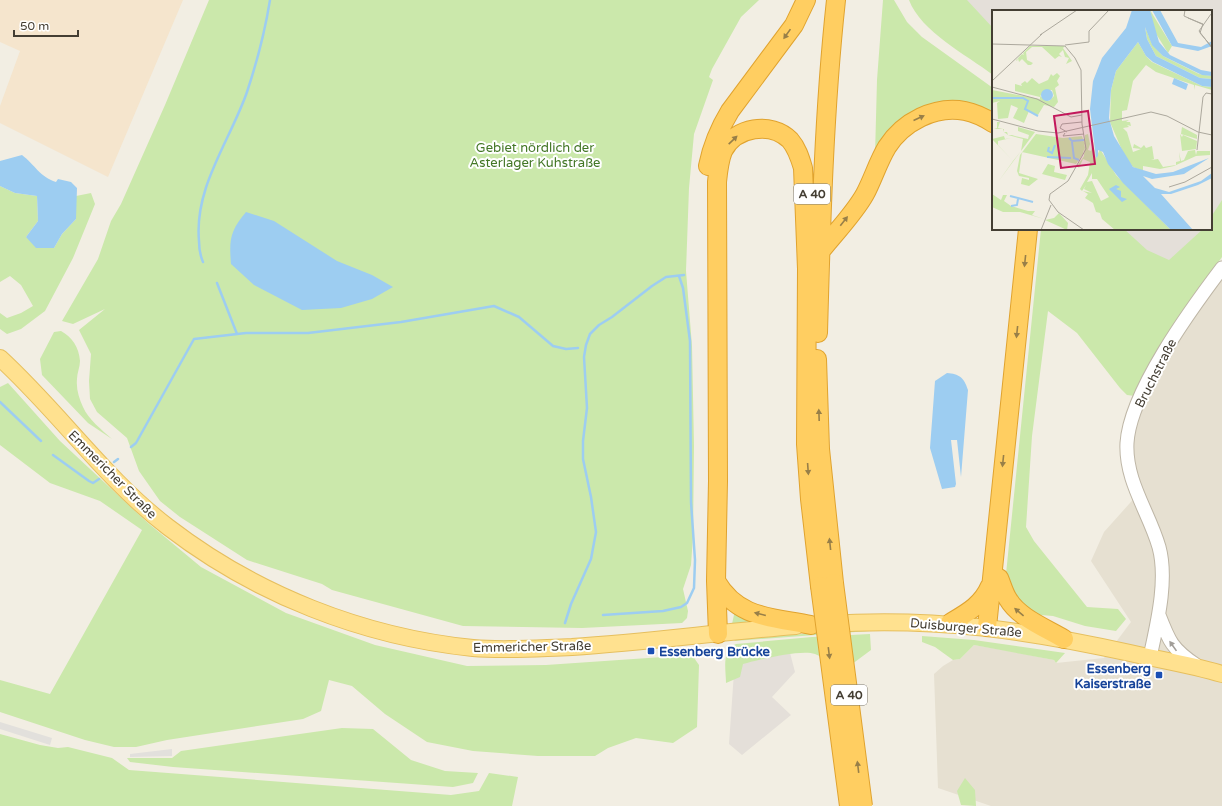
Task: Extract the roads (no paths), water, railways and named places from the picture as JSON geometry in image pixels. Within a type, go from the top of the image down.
[{"type":"highway","points":[[712,634],[713,375],[708,169],[712,145],[721,126],[730,111],[794,25],[806,0]]},
{"type":"highway","name":"A 40","points":[[825,0],[820,51],[812,177],[805,388],[808,476],[863,806]]},
{"type":"highway","name":"A 40","points":[[836,0],[831,48],[820,252],[817,366],[827,585],[849,806]]},
{"type":"highway","points":[[820,252],[864,196],[886,148],[898,133],[913,121],[929,114],[946,111],[965,111],[992,123]]},
{"type":"highway","points":[[712,634],[716,581],[718,466],[719,164],[723,151],[738,135],[755,129],[773,130],[789,140],[799,154],[803,168],[807,269],[805,388]]},
{"type":"highway","points":[[991,627],[1028,230]]},
{"type":"highway","points":[[950,623],[970,611],[981,601],[995,580]]},
{"type":"highway","points":[[995,580],[1015,609],[1064,639]]},
{"type":"highway","points":[[716,581],[728,599],[746,611],[812,625]]},
{"type":"main road","name":"Emmericher Straße","points":[[0,358],[125,489],[166,526],[211,558],[248,579],[307,607],[379,630],[422,640],[474,648],[560,647],[712,634]]},
{"type":"main road","name":"Duisburger Straße","points":[[712,634],[866,621],[950,623],[991,627],[1064,639],[1222,674]]},
{"type":"street","name":"Bruchstraße","points":[[1150,657],[1158,614],[1162,580],[1162,561],[1159,545],[1131,476],[1128,456],[1129,430],[1145,387],[1161,358],[1176,333],[1222,268]]},
{"type":"street","points":[[1158,614],[1167,636],[1176,650],[1200,668]]},
{"type":"water","points":[[22,155],[50,180],[56,182],[58,179],[71,182],[77,188],[76,219],[62,234],[54,248],[36,248],[26,237],[38,221],[37,196],[15,193],[0,186],[0,161]]},
{"type":"water","points":[[246,212],[274,221],[337,261],[372,275],[393,287],[372,299],[341,308],[302,310],[254,285],[231,264],[230,248],[232,236],[234,230]]},
{"type":"water","points":[[947,373],[958,375],[963,379],[968,390],[961,477],[957,440],[951,440],[956,484],[955,487],[942,489],[930,448],[935,381]]},
{"type":"waterway","points":[[203,262],[199,241],[199,221],[202,202],[215,165],[247,92],[266,23],[270,0]]},
{"type":"waterway","points":[[565,623],[571,604],[591,559],[596,532],[591,497],[583,459],[583,441],[587,408],[584,357],[586,345],[590,334],[599,325],[612,317],[652,286],[666,277],[684,275]]},
{"type":"waterway","points":[[603,615],[663,611],[681,607],[687,603],[694,588],[695,560],[691,502],[690,341],[683,288],[679,276]]},
{"type":"waterway","points":[[217,283],[237,334]]},
{"type":"waterway","points":[[131,447],[136,443],[194,339],[246,333],[308,333],[401,322],[494,306],[519,317],[553,346],[566,349],[578,348]]},
{"type":"waterway","points":[[0,402],[41,441]]},
{"type":"waterway","points":[[53,455],[89,481],[93,483],[99,479]]},
{"type":"waterway","points":[[114,462],[118,459]]},
{"type":"place","name":"Essenberg Brücke","points":[[651,651]]},
{"type":"place","name":"Essenberg Kaiserstraße","points":[[1159,675]]},
{"type":"park label","name":"Gebiet nördlich der Asterlager Kuhstraße","points":[[535,154]]}]
